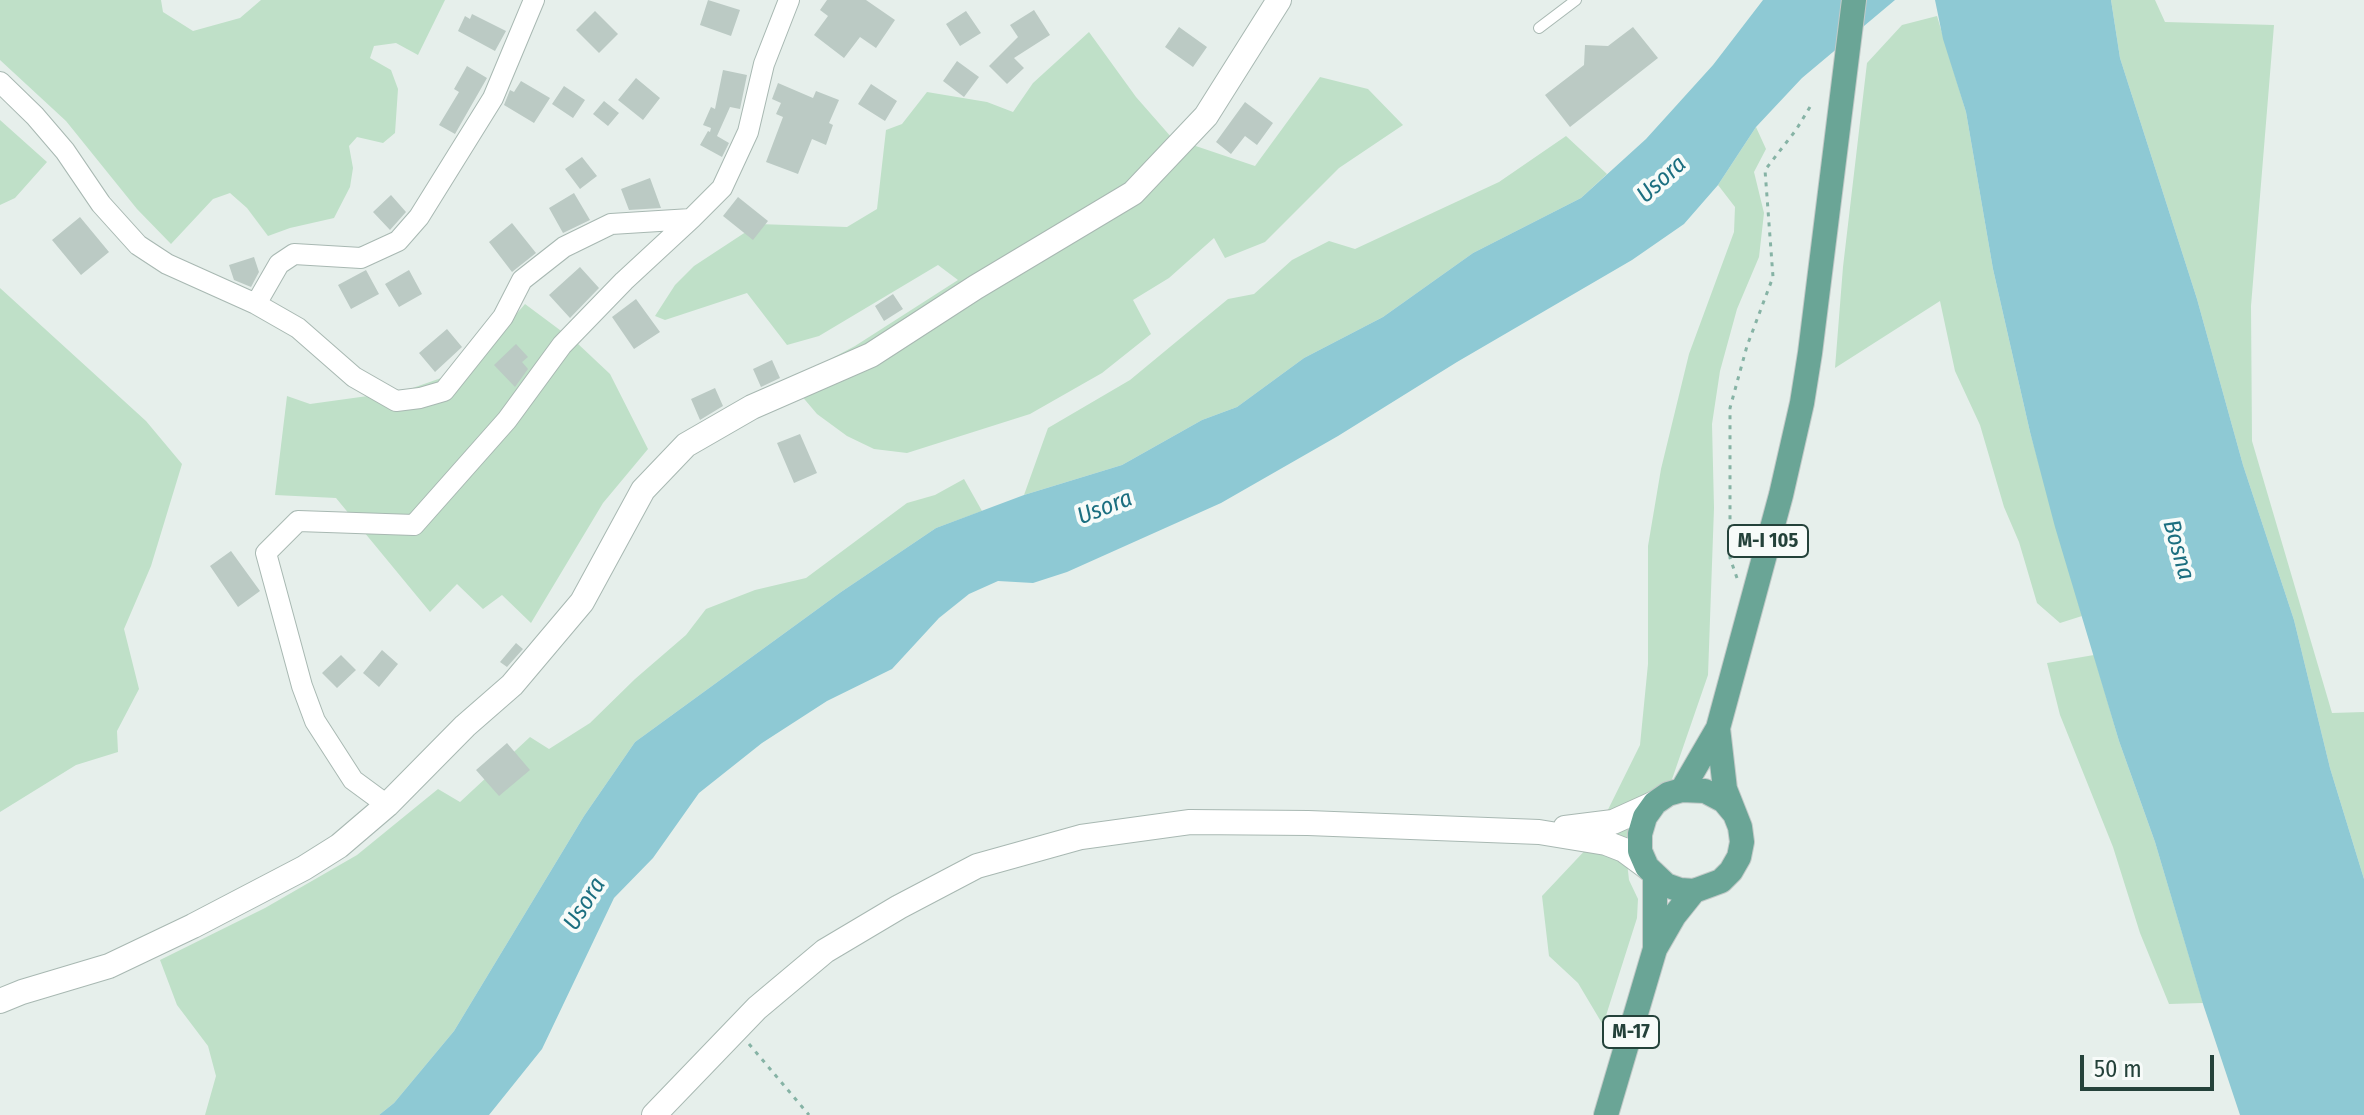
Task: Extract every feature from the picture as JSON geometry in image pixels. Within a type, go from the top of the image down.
[{"type":"main road","name":"M-I 105","points":[[1718,728],[1781,495],[1810,353],[1854,0]]},
{"type":"main road","points":[[1682,790],[1718,728]]},
{"type":"main road","name":"M-17","points":[[1606,1115],[1655,949],[1674,916],[1694,891],[1721,881],[1739,857],[1742,842],[1740,827],[1725,789],[1718,728]]},
{"type":"main road","points":[[1655,803],[1668,794],[1682,790],[1705,791],[1715,795],[1734,813]]},
{"type":"main road","name":"M-17","points":[[1655,803],[1645,817],[1640,834],[1640,851],[1651,872],[1655,949]]},
{"type":"main road","points":[[1651,872],[1680,890],[1694,891]]},
{"type":"street","points":[[256,304],[279,264],[294,254],[361,258],[398,241],[419,217],[493,98],[534,0]]},
{"type":"street","points":[[387,805],[353,780],[315,721],[302,686],[266,553],[298,521],[414,525],[507,420],[562,345],[722,188],[748,132],[764,64],[789,0]]},
{"type":"street","points":[[0,1001],[109,966],[193,926],[304,868],[339,846],[387,805],[465,726],[512,685],[582,602],[643,490],[686,445],[752,407],[871,355],[976,287],[1133,193],[1206,116],[1279,0]]},
{"type":"street","points":[[0,82],[65,151],[101,204],[138,245],[167,264],[256,304],[298,328],[354,377],[396,401],[444,391],[503,317],[522,280],[564,247],[611,224],[691,219]]},
{"type":"street","points":[[1539,832],[1613,822],[1655,803]]},
{"type":"street","points":[[654,1115],[757,1008],[825,951],[977,866],[1081,837],[1190,822],[1539,832],[1606,843],[1624,850],[1651,872]]},
{"type":"lane","points":[[1539,28],[1576,0]]},
{"type":"path","points":[[1749,612],[1730,558],[1730,408],[1747,346],[1773,277],[1765,170],[1813,102]]},
{"type":"path","points":[[737,1029],[809,1115]]},
{"type":"green space","points":[[0,0],[161,0],[163,12],[193,31],[240,18],[261,0],[445,0],[418,55],[396,43],[374,46],[370,58],[391,70],[398,89],[395,133],[383,143],[357,137],[349,146],[353,168],[350,187],[334,218],[268,236],[247,208],[230,193],[213,199],[171,244],[137,209],[66,121],[0,60]]},
{"type":"green space","points":[[2111,0],[2155,0],[2165,22],[2274,25],[2251,306],[2252,441],[2332,713],[2364,712],[2364,879],[2330,768],[2294,620],[2243,465],[2197,299],[2120,58]]},
{"type":"green space","points":[[1937,16],[1966,112],[1993,269],[2030,432],[2082,616],[2060,623],[2037,603],[1980,425],[1955,371],[1940,301],[1835,368],[1843,267],[1867,63],[1902,25]]},
{"type":"green space","points":[[1089,32],[1136,97],[1172,138],[1255,166],[1320,77],[1368,89],[1403,125],[1339,168],[1265,242],[1225,258],[1214,238],[1169,278],[1133,300],[1151,334],[1102,373],[1030,414],[907,453],[874,449],[847,436],[817,414],[789,381],[855,346],[958,280],[938,265],[819,336],[787,345],[747,293],[665,320],[655,316],[675,285],[694,266],[758,224],[847,227],[877,209],[886,130],[902,124],[927,92],[987,102],[1013,112],[1033,83]]},
{"type":"green space","points":[[0,120],[47,162],[15,198],[0,205]]},
{"type":"green space","points":[[1756,127],[1766,149],[1754,172],[1764,213],[1759,257],[1737,309],[1720,371],[1712,424],[1714,508],[1708,675],[1669,788],[1626,853],[1629,880],[1638,899],[1637,918],[1603,1025],[1578,983],[1549,956],[1542,896],[1591,844],[1640,745],[1648,664],[1648,546],[1661,469],[1689,354],[1734,232],[1735,207],[1718,185]]},
{"type":"green space","points":[[1566,136],[1607,174],[1581,198],[1473,253],[1383,317],[1304,358],[1237,407],[1202,420],[1122,465],[1024,495],[1048,428],[1130,380],[1228,299],[1254,294],[1292,260],[1329,241],[1355,249],[1499,182]]},
{"type":"green space","points":[[0,288],[146,421],[182,464],[151,566],[124,629],[139,689],[117,731],[118,752],[76,765],[0,812]]},
{"type":"green space","points":[[525,304],[576,342],[610,374],[648,449],[603,503],[531,623],[502,595],[483,609],[457,584],[430,612],[336,498],[275,495],[287,396],[310,404],[404,391],[447,376],[478,358]]},
{"type":"green space","points":[[964,479],[982,511],[936,528],[841,592],[635,742],[584,816],[454,1031],[394,1103],[379,1115],[205,1115],[216,1076],[208,1046],[177,1005],[160,960],[265,908],[357,855],[438,789],[460,802],[530,737],[549,749],[590,723],[686,635],[706,609],[755,590],[806,578],[907,503],[935,495]]},
{"type":"green space","points":[[2094,655],[2203,1003],[2169,1004],[2140,933],[2113,847],[2060,715],[2047,663]]},
{"type":"water","name":"Usora","points":[[1763,0],[1895,0],[1802,78],[1756,127],[1718,185],[1684,224],[1632,260],[1221,503],[1067,572],[1033,583],[998,581],[969,594],[939,618],[892,669],[827,701],[762,743],[699,793],[653,858],[614,898],[542,1049],[489,1115],[379,1115],[394,1103],[454,1031],[584,816],[635,742],[841,592],[936,528],[1024,495],[1122,465],[1202,420],[1237,407],[1304,358],[1383,317],[1473,253],[1581,198],[1646,139],[1713,65]]},
{"type":"water","name":"Bosna","points":[[1935,0],[2111,0],[2120,58],[2197,299],[2243,465],[2294,620],[2330,768],[2364,879],[2364,1115],[2240,1115],[2155,842],[2119,741],[2055,527],[1993,269],[1966,112],[1943,39]]},
{"type":"building","points":[[708,0],[740,10],[731,36],[700,25]]},
{"type":"building","points":[[827,0],[866,0],[895,20],[876,48],[860,37],[844,58],[814,35],[828,16],[820,10]]},
{"type":"building","points":[[1034,10],[1050,35],[1014,58],[1024,68],[1007,84],[989,66],[1018,37],[1010,25]]},
{"type":"building","points":[[595,11],[618,34],[599,53],[576,30]]},
{"type":"building","points":[[966,11],[981,33],[960,46],[946,24]]},
{"type":"building","points":[[472,14],[506,31],[495,51],[458,31],[465,16],[470,19]]},
{"type":"building","points":[[1179,27],[1207,47],[1193,67],[1165,47]]},
{"type":"building","points":[[1633,27],[1658,58],[1570,127],[1545,95],[1584,65],[1585,45],[1608,46]]},
{"type":"building","points":[[957,61],[979,77],[964,97],[943,81]]},
{"type":"building","points":[[467,66],[487,78],[455,134],[439,125],[459,92],[454,89]]},
{"type":"building","points":[[723,70],[747,75],[740,109],[730,107],[717,136],[729,143],[722,157],[700,145],[710,132],[711,128],[703,125],[711,107],[715,109]]},
{"type":"building","points":[[636,78],[660,98],[643,120],[618,100]]},
{"type":"building","points":[[521,81],[550,98],[534,123],[504,105],[510,90],[514,92]]},
{"type":"building","points":[[778,83],[813,98],[816,91],[839,100],[829,123],[833,125],[826,145],[812,139],[798,174],[766,162],[783,117],[776,114],[781,103],[772,99]]},
{"type":"building","points":[[871,84],[897,101],[885,121],[858,104]]},
{"type":"building","points":[[564,86],[585,100],[573,118],[552,104]]},
{"type":"building","points":[[604,101],[619,113],[608,126],[593,114]]},
{"type":"building","points":[[1245,102],[1273,123],[1257,145],[1245,136],[1231,154],[1216,142]]},
{"type":"building","points":[[582,157],[597,176],[580,189],[565,169]]},
{"type":"building","points":[[650,178],[661,208],[629,210],[621,189]]},
{"type":"building","points":[[574,193],[590,220],[563,233],[549,208]]},
{"type":"building","points":[[391,195],[406,212],[390,230],[373,212]]},
{"type":"building","points":[[738,197],[768,221],[753,240],[723,216]]},
{"type":"building","points":[[80,217],[109,252],[81,275],[52,240]]},
{"type":"building","points":[[512,223],[536,253],[512,272],[489,242]]},
{"type":"building","points":[[254,257],[259,272],[251,287],[234,280],[229,265]]},
{"type":"building","points":[[580,267],[599,288],[570,318],[549,295]]},
{"type":"building","points":[[366,270],[379,294],[351,309],[338,285]]},
{"type":"building","points":[[409,270],[422,294],[399,307],[385,284]]},
{"type":"building","points":[[893,294],[903,309],[884,321],[875,306]]},
{"type":"building","points":[[636,299],[660,332],[634,349],[612,317]]},
{"type":"building","points":[[447,329],[462,347],[435,372],[419,353]]},
{"type":"building","points":[[516,344],[528,357],[522,362],[528,369],[515,387],[494,365]]},
{"type":"building","points":[[772,360],[780,378],[761,387],[753,369]]},
{"type":"building","points":[[715,388],[723,406],[700,420],[691,399]]},
{"type":"building","points":[[800,434],[817,473],[794,483],[777,443]]},
{"type":"building","points":[[231,551],[260,591],[238,607],[210,566]]},
{"type":"building","points":[[516,643],[523,649],[507,667],[500,662]]},
{"type":"building","points":[[382,650],[398,664],[379,687],[363,673]]},
{"type":"building","points":[[341,655],[356,670],[337,688],[322,673]]},
{"type":"building","points":[[507,743],[530,770],[499,796],[476,770]]}]
